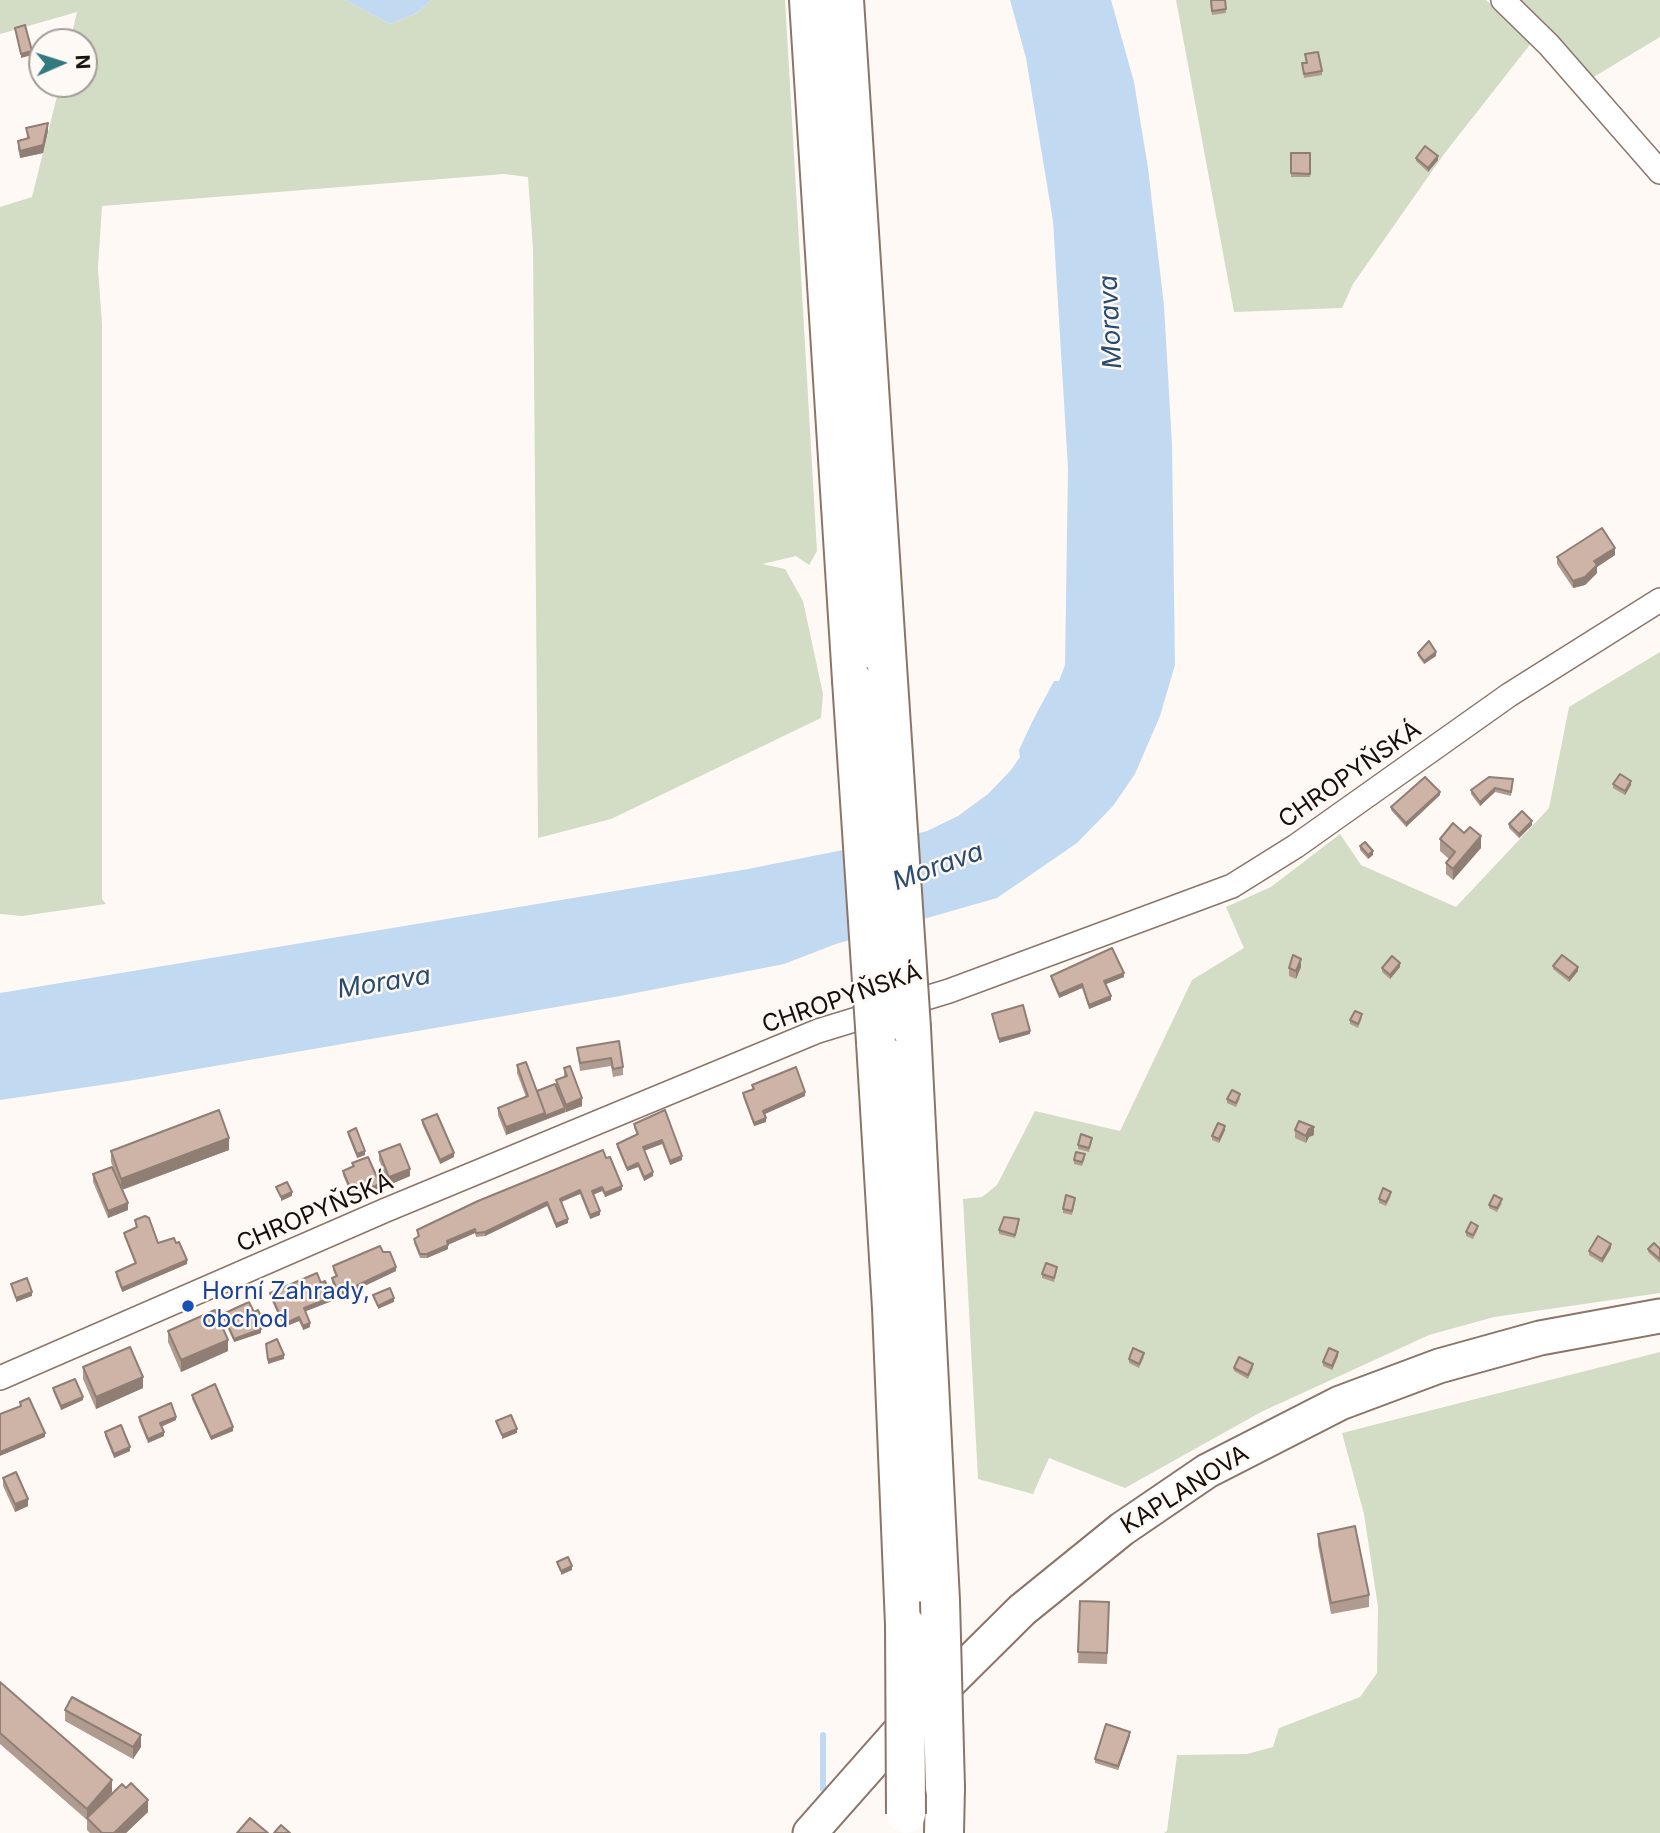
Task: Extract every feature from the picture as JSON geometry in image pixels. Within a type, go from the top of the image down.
[{"type":"highway","points":[[809,0],[870,673],[911,1028],[940,1601],[944,1833]]},
{"type":"highway","points":[[844,0],[870,673],[876,1042],[892,1308],[905,1625],[906,1824]]},
{"type":"main road","name":"KAPLANOVA","points":[[810,1833],[901,1730],[1022,1610],[1122,1529],[1207,1471],[1340,1403],[1439,1366],[1540,1338],[1660,1316]]},
{"type":"street","points":[[1503,0],[1549,45],[1660,172]]},
{"type":"street","name":"CHROPYŇSKÁ","points":[[0,1378],[386,1210],[818,1031],[949,991],[1232,886],[1296,846],[1509,695],[1660,600]]},
{"type":"green space","points":[[0,0],[345,0],[390,24],[417,13],[431,0],[785,0],[817,551],[809,565],[796,556],[762,564],[785,569],[803,601],[823,694],[821,718],[611,819],[538,838],[533,249],[528,177],[504,174],[102,206],[98,268],[102,324],[102,899],[106,904],[22,916],[0,914],[0,207],[32,197],[57,98],[98,98],[98,28],[73,28],[77,12],[0,34]]},
{"type":"green space","points":[[1176,0],[1486,0],[1532,42],[1444,154],[1353,284],[1342,308],[1234,312]]},
{"type":"green space","points":[[1515,0],[1660,0],[1660,37],[1592,78]]},
{"type":"green space","points":[[1660,652],[1660,1293],[1494,1317],[1429,1335],[1261,1412],[1125,1488],[1049,1458],[1033,1494],[978,1479],[963,1199],[982,1197],[997,1185],[1035,1111],[1120,1131],[1192,980],[1244,948],[1226,907],[1271,887],[1340,834],[1361,865],[1456,907],[1549,808],[1569,707]]},
{"type":"green space","points":[[1660,1352],[1660,1833],[1164,1833],[1167,1831],[1177,1755],[1247,1754],[1273,1747],[1279,1728],[1360,1697],[1377,1673],[1378,1607],[1364,1514],[1342,1433]]},
{"type":"water","points":[[345,0],[431,0],[417,13],[390,24]]},
{"type":"water","name":"Morava","points":[[1010,0],[1111,0],[1134,82],[1148,168],[1164,306],[1172,444],[1175,665],[1160,716],[1135,774],[1113,806],[1077,843],[997,898],[836,944],[784,964],[620,996],[128,1081],[0,1100],[0,993],[748,869],[893,840],[927,831],[958,816],[988,794],[1011,770],[1020,757],[1019,750],[1032,722],[1054,681],[1059,681],[1065,665],[1068,468],[1053,221],[1026,58]]},
{"type":"building","points":[[1211,0],[1225,0],[1226,9],[1212,11]]},
{"type":"building","points":[[25,25],[28,52],[21,54],[15,28]]},
{"type":"building","points":[[1318,52],[1322,71],[1304,74],[1302,63],[1307,63],[1305,54]]},
{"type":"building","points":[[48,123],[43,145],[20,151],[18,141],[29,138],[26,128]]},
{"type":"building","points":[[1425,146],[1438,156],[1428,168],[1416,158]]},
{"type":"building","points":[[1291,153],[1310,153],[1310,174],[1291,173]]},
{"type":"building","points":[[1602,528],[1615,548],[1594,561],[1597,565],[1585,577],[1573,581],[1557,557]]},
{"type":"building","points":[[1429,641],[1436,652],[1424,661],[1418,653]]},
{"type":"building","points":[[1620,774],[1631,781],[1625,791],[1613,784]]},
{"type":"building","points":[[1425,777],[1440,792],[1406,823],[1391,807]]},
{"type":"building","points":[[1489,777],[1513,779],[1511,792],[1495,788],[1480,802],[1471,790]]},
{"type":"building","points":[[1522,811],[1532,821],[1519,834],[1509,824]]},
{"type":"building","points":[[1453,823],[1464,833],[1470,827],[1481,836],[1453,869],[1446,863],[1455,852],[1440,839]]},
{"type":"building","points":[[1365,842],[1373,851],[1368,855],[1360,846]]},
{"type":"building","points":[[1112,948],[1124,973],[1104,981],[1111,996],[1089,1005],[1082,984],[1059,994],[1051,976]]},
{"type":"building","points":[[1293,955],[1301,959],[1296,971],[1289,968]]},
{"type":"building","points":[[1562,955],[1578,967],[1569,978],[1553,966]]},
{"type":"building","points":[[1392,956],[1400,963],[1390,975],[1382,968]]},
{"type":"building","points":[[1023,1005],[1030,1031],[999,1039],[992,1014]]},
{"type":"building","points":[[1355,1011],[1362,1014],[1358,1024],[1350,1020]]},
{"type":"building","points":[[619,1041],[623,1067],[613,1069],[611,1058],[580,1063],[577,1048]]},
{"type":"building","points":[[526,1062],[545,1113],[506,1127],[498,1108],[528,1096],[517,1065]]},
{"type":"building","points":[[570,1066],[582,1098],[566,1105],[556,1080],[567,1076],[564,1068]]},
{"type":"building","points":[[796,1067],[805,1092],[763,1111],[766,1118],[754,1123],[743,1093],[754,1089],[752,1085]]},
{"type":"building","points":[[555,1084],[565,1108],[545,1116],[537,1091]]},
{"type":"building","points":[[1232,1090],[1240,1094],[1236,1103],[1227,1099]]},
{"type":"building","points":[[219,1110],[229,1138],[121,1179],[111,1151]]},
{"type":"building","points":[[665,1110],[682,1156],[670,1161],[662,1140],[643,1147],[653,1172],[644,1177],[638,1163],[627,1168],[617,1144],[638,1134],[634,1124]]},
{"type":"building","points":[[437,1114],[454,1153],[440,1160],[422,1120]]},
{"type":"building","points":[[1299,1121],[1314,1127],[1309,1129],[1306,1136],[1295,1130]]},
{"type":"building","points":[[1218,1123],[1225,1126],[1219,1139],[1212,1136]]},
{"type":"building","points":[[356,1128],[365,1151],[357,1154],[348,1132]]},
{"type":"building","points":[[1081,1134],[1092,1138],[1089,1148],[1078,1145]]},
{"type":"building","points":[[400,1144],[410,1169],[389,1177],[379,1152]]},
{"type":"building","points":[[603,1150],[606,1158],[610,1157],[622,1186],[605,1193],[602,1187],[592,1191],[600,1211],[590,1215],[580,1190],[560,1199],[568,1219],[556,1224],[547,1202],[485,1232],[476,1233],[475,1229],[447,1241],[448,1245],[427,1254],[420,1254],[414,1239],[419,1236],[417,1230],[478,1201]]},
{"type":"building","points":[[1076,1152],[1085,1154],[1082,1162],[1074,1160]]},
{"type":"building","points":[[368,1157],[380,1184],[353,1195],[343,1171],[354,1166],[352,1163]]},
{"type":"building","points":[[112,1167],[128,1203],[108,1211],[93,1174]]},
{"type":"building","points":[[287,1182],[292,1192],[281,1197],[276,1187]]},
{"type":"building","points":[[1383,1188],[1391,1192],[1386,1202],[1379,1199]]},
{"type":"building","points":[[1066,1195],[1075,1198],[1072,1211],[1063,1209]]},
{"type":"building","points":[[1494,1195],[1502,1199],[1497,1208],[1489,1205]]},
{"type":"building","points":[[145,1216],[149,1218],[158,1243],[174,1238],[176,1243],[179,1242],[187,1260],[122,1288],[116,1272],[136,1263],[124,1233],[137,1227],[135,1220]]},
{"type":"building","points":[[1004,1217],[1019,1219],[1015,1235],[999,1230]]},
{"type":"building","points":[[1471,1222],[1478,1226],[1473,1235],[1466,1232]]},
{"type":"building","points":[[1598,1236],[1611,1244],[1602,1259],[1589,1251]]},
{"type":"building","points":[[1654,1243],[1660,1249],[1660,1259],[1648,1249]]},
{"type":"building","points":[[380,1246],[383,1252],[390,1252],[396,1267],[339,1294],[332,1278],[337,1276],[333,1266]]},
{"type":"building","points":[[1046,1263],[1057,1267],[1054,1278],[1042,1274]]},
{"type":"building","points":[[317,1273],[321,1283],[325,1281],[332,1297],[304,1308],[310,1323],[303,1326],[299,1317],[284,1324],[270,1293]]},
{"type":"building","points":[[27,1278],[32,1292],[16,1298],[11,1284]]},
{"type":"building","points":[[390,1288],[394,1298],[378,1306],[373,1295]]},
{"type":"building","points":[[249,1302],[254,1312],[258,1310],[264,1323],[259,1325],[261,1329],[234,1339],[223,1314]]},
{"type":"building","points":[[215,1310],[228,1340],[181,1360],[168,1331]]},
{"type":"building","points":[[277,1339],[284,1355],[268,1360],[266,1344]]},
{"type":"building","points":[[130,1347],[143,1377],[96,1397],[83,1367]]},
{"type":"building","points":[[1133,1348],[1144,1353],[1139,1364],[1129,1359]]},
{"type":"building","points":[[1329,1348],[1338,1352],[1332,1366],[1323,1362]]},
{"type":"building","points":[[1239,1357],[1253,1364],[1248,1375],[1234,1368]]},
{"type":"building","points":[[75,1379],[83,1397],[61,1406],[53,1388]]},
{"type":"building","points":[[215,1384],[233,1427],[211,1437],[192,1395]]},
{"type":"building","points":[[29,1398],[45,1433],[0,1452],[0,1414],[21,1406],[20,1402]]},
{"type":"building","points":[[171,1403],[176,1417],[160,1423],[164,1432],[148,1439],[139,1417]]},
{"type":"building","points":[[511,1415],[517,1429],[502,1435],[496,1421]]},
{"type":"building","points":[[121,1425],[130,1447],[114,1454],[105,1432]]},
{"type":"building","points":[[16,1472],[28,1499],[15,1504],[3,1478]]},
{"type":"building","points":[[1355,1526],[1369,1595],[1331,1603],[1318,1534]]},
{"type":"building","points":[[568,1557],[572,1566],[561,1571],[557,1562]]},
{"type":"building","points":[[1080,1601],[1109,1602],[1107,1653],[1078,1652]]},
{"type":"building","points":[[0,1682],[112,1780],[87,1809],[0,1733]]},
{"type":"building","points":[[72,1697],[141,1735],[133,1747],[65,1710]]},
{"type":"building","points":[[1106,1724],[1130,1732],[1118,1766],[1095,1759]]},
{"type":"building","points":[[131,1783],[148,1800],[114,1833],[102,1833],[87,1818],[122,1784],[126,1788]]},
{"type":"building","points":[[250,1818],[268,1833],[237,1833]]},
{"type":"building","points":[[281,1825],[290,1833],[274,1833]]},
{"type":"waterway","points":[[823,1735],[823,1789]]},
{"type":"place","name":"Horní Zahrady, obchod","points":[[188,1306]]}]
